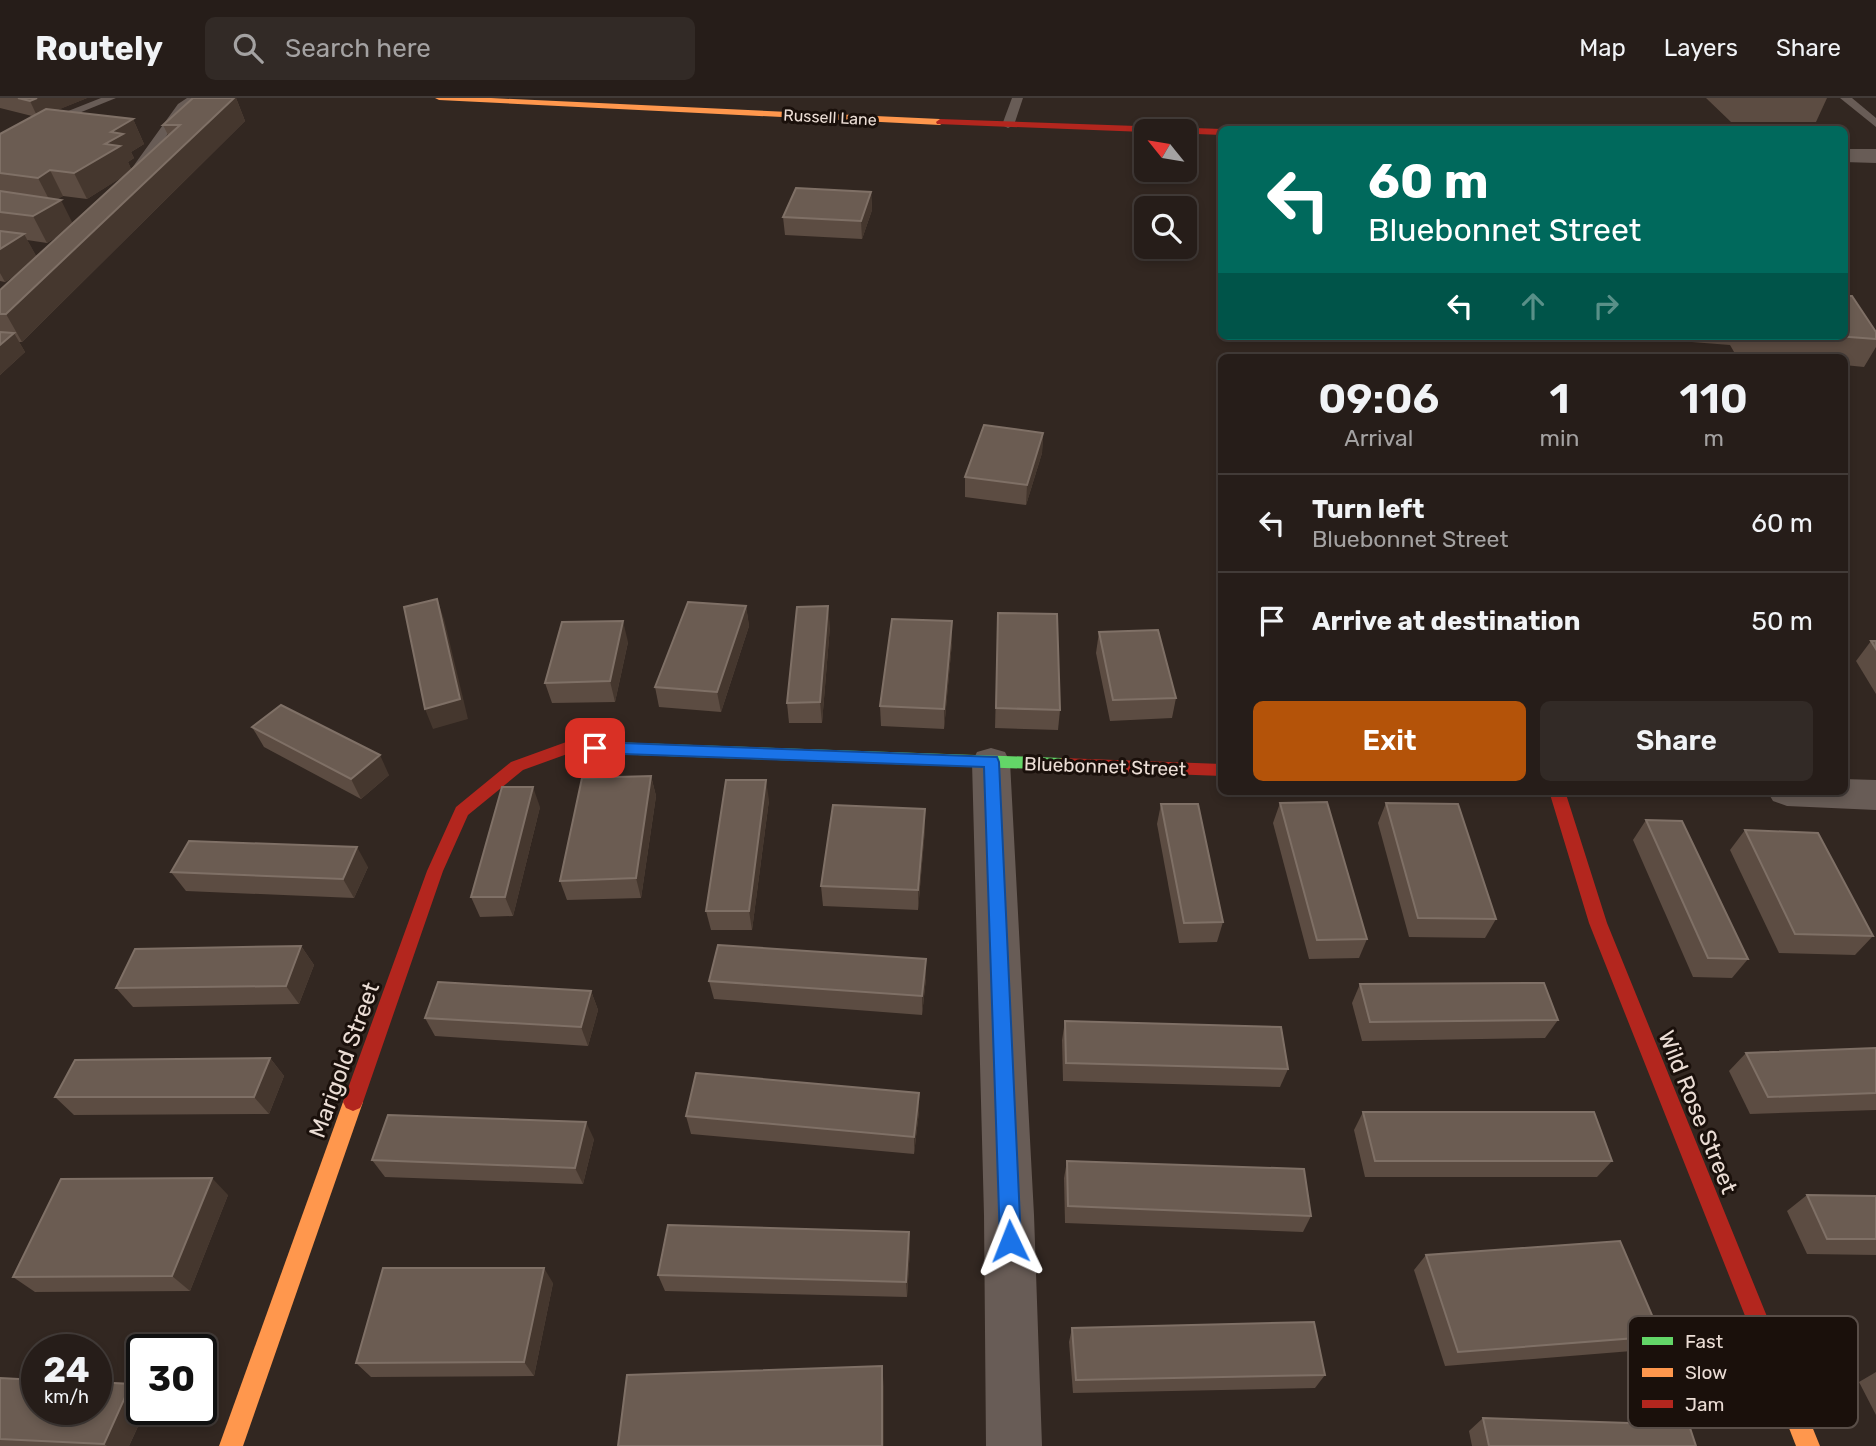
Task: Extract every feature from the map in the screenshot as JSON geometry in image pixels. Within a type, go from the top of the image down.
[{"type":"street","name":"Russell Lane","points":[[439,98],[1007,125],[1218,132]]},
{"type":"street","points":[[1848,155],[1876,156]]},
{"type":"street","name":"Bluebonnet Street","points":[[569,747],[1218,770]]},
{"type":"street","name":"Marigold Street","points":[[231,1446],[435,871],[462,811],[517,766],[569,747]]},
{"type":"street","points":[[992,762],[1010,1215],[1014,1446]]},
{"type":"street","points":[[1848,793],[1876,794]]},
{"type":"street","name":"Wild Rose Street","points":[[1558,795],[1598,923],[1756,1316]]},
{"type":"street","name":"Wild Rose Street","points":[[1801,1428],[1808,1446]]},
{"type":"lane","points":[[0,142],[111,98]]},
{"type":"lane","points":[[121,187],[138,169],[182,106],[194,98]]},
{"type":"lane","points":[[1007,125],[1018,98]]},
{"type":"lane","points":[[1845,98],[1876,124]]},
{"type":"building","points":[[193,98],[234,98],[6,314],[0,314],[0,290],[180,125],[163,125]]},
{"type":"building","points":[[46,109],[133,119],[111,132],[123,134],[105,144],[120,146],[74,173],[50,170],[38,178],[0,173],[0,134]]},
{"type":"building","points":[[796,188],[871,192],[861,221],[783,217]]},
{"type":"building","points":[[0,191],[61,200],[33,216],[0,212]]},
{"type":"building","points":[[0,231],[24,234],[0,249]]},
{"type":"building","points":[[1848,296],[1852,296],[1876,332],[1876,339],[1848,337]]},
{"type":"building","points":[[0,332],[14,333],[0,345]]},
{"type":"building","points":[[984,425],[1043,433],[1027,485],[965,477]]},
{"type":"building","points":[[437,599],[460,699],[425,709],[404,607]]},
{"type":"building","points":[[688,602],[746,606],[717,692],[655,687]]},
{"type":"building","points":[[828,606],[820,702],[787,703],[797,607]]},
{"type":"building","points":[[998,613],[1057,614],[1060,710],[996,708]]},
{"type":"building","points":[[892,619],[952,621],[944,709],[880,706]]},
{"type":"building","points":[[623,621],[610,681],[545,683],[562,622]]},
{"type":"building","points":[[1158,630],[1176,698],[1113,700],[1099,632]]},
{"type":"building","points":[[281,705],[380,755],[351,779],[252,727]]},
{"type":"building","points":[[651,776],[636,878],[560,881],[582,778]]},
{"type":"building","points":[[726,780],[766,780],[749,911],[706,911]]},
{"type":"building","points":[[502,787],[533,787],[505,897],[471,897]]},
{"type":"building","points":[[1327,802],[1367,939],[1317,940],[1280,803]]},
{"type":"building","points":[[1386,803],[1458,804],[1496,919],[1418,918]]},
{"type":"building","points":[[1161,804],[1198,804],[1223,922],[1184,923]]},
{"type":"building","points":[[833,805],[925,809],[918,890],[821,886]]},
{"type":"building","points":[[1646,820],[1682,821],[1748,959],[1708,958]]},
{"type":"building","points":[[1745,830],[1818,833],[1873,936],[1795,934]]},
{"type":"building","points":[[189,841],[357,847],[343,879],[171,872]]},
{"type":"building","points":[[718,945],[926,959],[922,996],[709,981]]},
{"type":"building","points":[[301,946],[286,986],[116,988],[135,949]]},
{"type":"building","points":[[438,982],[591,991],[581,1027],[425,1018]]},
{"type":"building","points":[[1544,983],[1558,1020],[1370,1022],[1360,984]]},
{"type":"building","points":[[1065,1021],[1281,1027],[1288,1069],[1066,1063]]},
{"type":"building","points":[[1876,1048],[1876,1093],[1768,1097],[1746,1053]]},
{"type":"building","points":[[270,1058],[254,1097],[55,1097],[75,1060]]},
{"type":"building","points":[[696,1073],[919,1093],[914,1137],[686,1116]]},
{"type":"building","points":[[1363,1112],[1594,1112],[1612,1161],[1375,1161]]},
{"type":"building","points":[[388,1115],[586,1122],[575,1168],[372,1160]]},
{"type":"building","points":[[1067,1161],[1304,1169],[1311,1216],[1068,1206]]},
{"type":"building","points":[[212,1178],[172,1276],[13,1277],[61,1179]]},
{"type":"building","points":[[1807,1195],[1876,1196],[1876,1239],[1827,1239]]},
{"type":"building","points":[[668,1225],[909,1232],[906,1282],[658,1275]]},
{"type":"building","points":[[1620,1241],[1652,1316],[1628,1316],[1628,1339],[1458,1352],[1426,1255]]},
{"type":"building","points":[[383,1268],[544,1268],[524,1362],[356,1363]]},
{"type":"building","points":[[1314,1322],[1325,1375],[1076,1380],[1072,1328]]},
{"type":"building","points":[[882,1366],[882,1446],[618,1446],[627,1375]]},
{"type":"building","points":[[0,1378],[21,1379],[21,1425],[112,1425],[112,1383],[126,1384],[126,1395],[104,1444],[0,1439]]},
{"type":"building","points":[[1483,1418],[1628,1423],[1628,1428],[1690,1428],[1696,1446],[1489,1446]]},
{"type":"traffic: fast","points":[[581,747],[1062,764]]},
{"type":"traffic: slow","points":[[439,98],[940,122]]},
{"type":"traffic: slow","points":[[231,1446],[353,1102]]},
{"type":"traffic: slow","points":[[1801,1428],[1808,1446]]},
{"type":"traffic: jam","points":[[940,122],[1218,132]]},
{"type":"traffic: jam","points":[[353,1102],[435,871],[462,811],[517,766],[569,747],[581,747]]},
{"type":"traffic: jam","points":[[1062,764],[1218,770]]},
{"type":"traffic: jam","points":[[1558,795],[1598,923],[1756,1316]]},
{"type":"route","points":[[595,748],[992,762],[1010,1241]]}]
